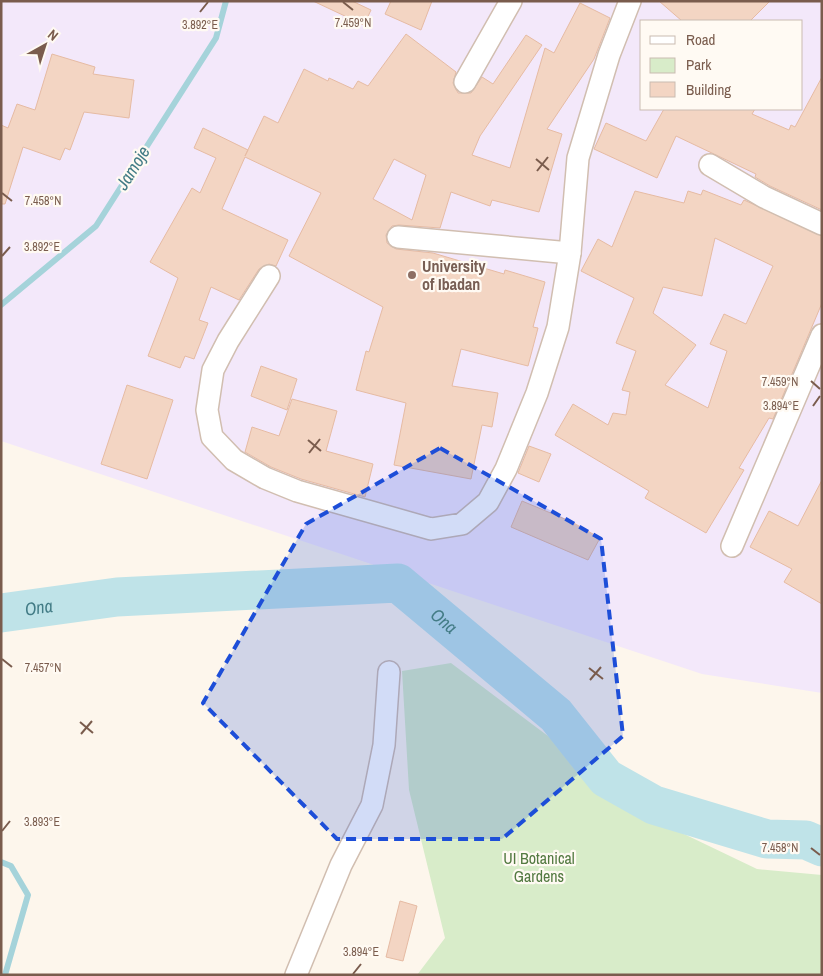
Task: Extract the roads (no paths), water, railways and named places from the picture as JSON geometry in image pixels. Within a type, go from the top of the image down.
[{"type":"street","points":[[465,82],[511,1]]},
{"type":"street","points":[[269,276],[228,341],[213,370],[207,410],[212,437],[234,460],[265,478],[306,494],[431,529],[462,524],[488,502],[506,469],[537,393],[558,328],[570,253],[578,158],[609,55],[630,1]]},
{"type":"street","points":[[710,165],[764,197],[822,224]]},
{"type":"street","points":[[398,237],[570,253]]},
{"type":"street","points":[[732,546],[822,335]]},
{"type":"street","points":[[296,975],[341,865],[372,805],[384,745],[389,672]]},
{"type":"waterway","name":"Jamoje","points":[[1,305],[96,226],[216,38],[226,1]]},
{"type":"waterway","name":"Ona","points":[[1,613],[117,597],[398,583],[556,715],[606,778],[654,805],[767,839],[806,840],[822,847]]},
{"type":"waterway","points":[[1,862],[11,866],[28,895],[5,975]]},
{"type":"place","name":"University of Ibadan","points":[[412,275]]},
{"type":"park label","name":"UI Botanical Gardens","points":[[539,867]]}]
